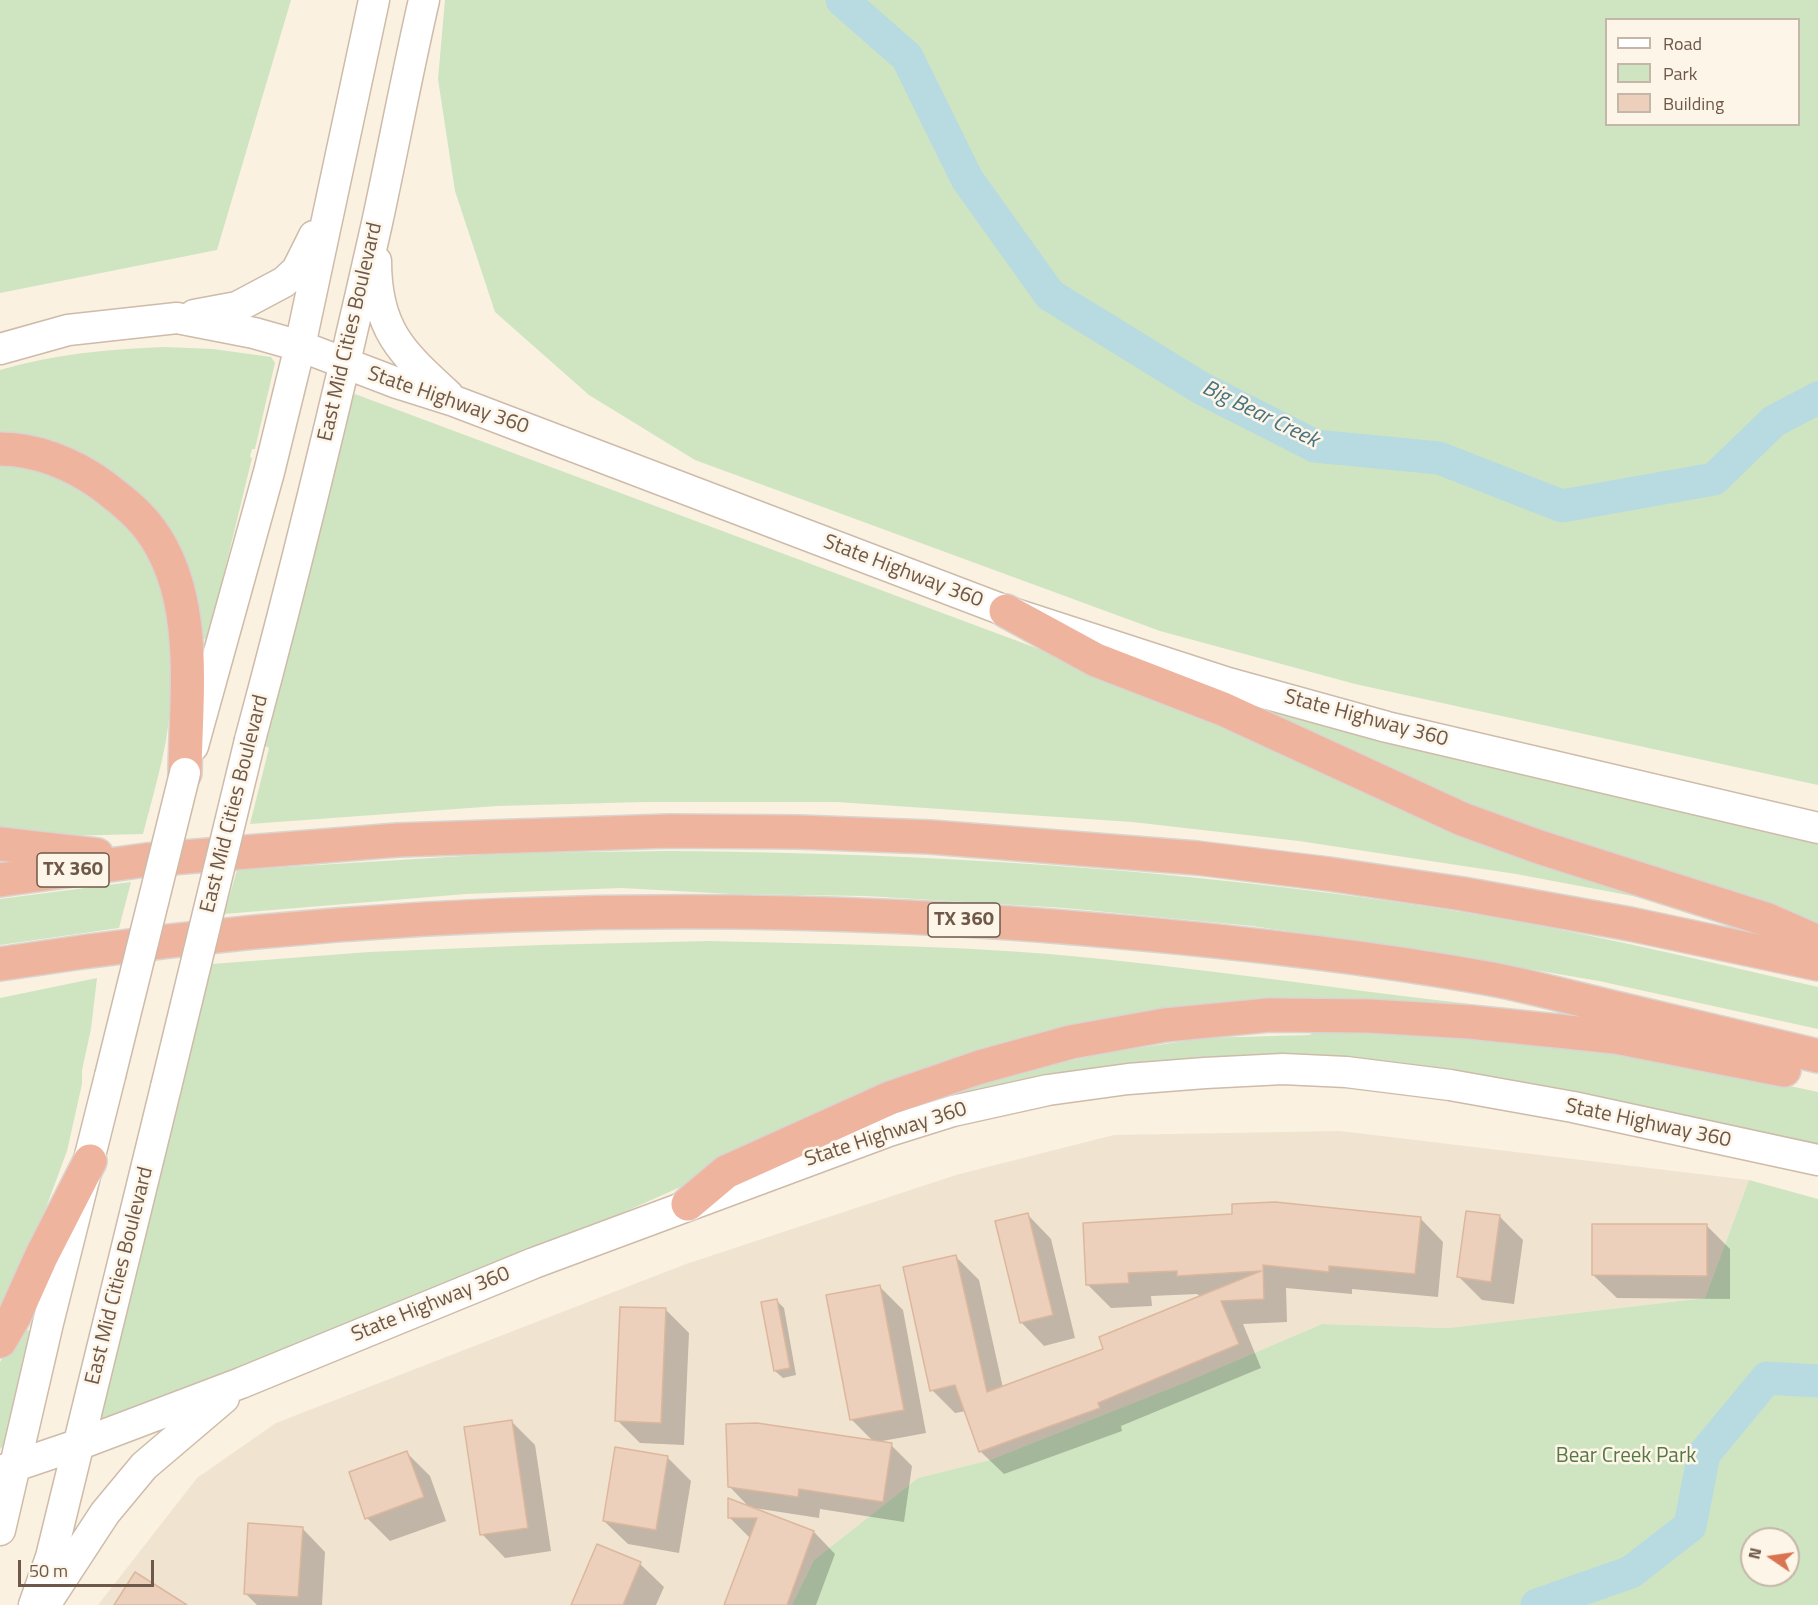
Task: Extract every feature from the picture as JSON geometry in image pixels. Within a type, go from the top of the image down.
[{"type":"highway","points":[[0,449],[14,449],[57,460],[95,480],[126,503],[150,529],[163,553],[180,595],[186,634],[185,773]]},
{"type":"highway","points":[[1006,611],[1096,660],[1223,709],[1462,819],[1549,850],[1768,920],[1818,942]]},
{"type":"highway","name":"TX 360","points":[[0,880],[146,860],[398,840],[669,831],[798,832],[930,837],[1197,858],[1340,876],[1463,894],[1619,922],[1818,964]]},
{"type":"highway","points":[[0,844],[146,860]]},
{"type":"highway","name":"TX 360","points":[[0,964],[99,949],[229,934],[361,923],[626,911],[858,915],[1024,923],[1289,948],[1488,979],[1818,1056]]},
{"type":"highway","points":[[0,981],[99,949]]},
{"type":"highway","points":[[688,1204],[726,1172],[890,1098],[1003,1061],[1071,1042],[1165,1025],[1269,1015],[1369,1016],[1470,1022],[1616,1037],[1818,1076]]},
{"type":"highway","points":[[0,1341],[90,1161]]},
{"type":"main road","points":[[0,1530],[8,1468],[90,1161],[185,773],[269,472],[300,346],[374,0]]},
{"type":"main road","name":"East Mid Cities Boulevard","points":[[34,1605],[51,1557],[80,1444],[250,740],[283,617],[344,364],[424,0]]},
{"type":"main road","points":[[177,318],[237,307],[284,282],[297,270],[312,242],[345,136]]},
{"type":"main road","points":[[376,223],[376,287],[383,313],[396,340],[409,358],[454,401]]},
{"type":"main road","name":"State Highway 360","points":[[0,349],[68,330],[177,318],[254,333],[300,346],[344,364],[454,401],[1006,611],[1228,682],[1387,727],[1818,828]]},
{"type":"main road","name":"State Highway 360","points":[[8,1468],[80,1444],[241,1383],[534,1263],[688,1204],[889,1131],[963,1108],[1048,1090],[1128,1079],[1283,1069],[1346,1072],[1450,1085],[1573,1107],[1818,1160]]},
{"type":"main road","points":[[45,1605],[105,1513],[144,1466],[241,1383]]},
{"type":"shaded area","points":[[1340,1131],[1749,1180],[1705,1298],[1448,1328],[1322,1324],[1186,1382],[990,1460],[918,1478],[814,1560],[792,1605],[98,1605],[197,1478],[276,1423],[686,1264],[956,1175],[1114,1135]]},
{"type":"green space","points":[[0,0],[291,0],[217,250],[0,293]]},
{"type":"green space","points":[[445,0],[1818,0],[1818,785],[1355,684],[1160,631],[695,460],[589,395],[495,312],[455,191],[438,79]]},
{"type":"green space","points":[[164,347],[213,349],[271,357],[275,363],[255,449],[252,449],[250,457],[252,458],[208,640],[197,637],[155,522],[0,440],[0,370],[20,364],[82,353]]},
{"type":"green space","points":[[355,394],[1055,655],[1639,887],[1638,897],[1516,874],[1299,841],[1132,822],[837,802],[644,802],[497,806],[250,824],[269,748],[262,744],[346,398]]},
{"type":"green space","points":[[0,461],[23,462],[41,468],[96,497],[123,520],[143,547],[158,576],[167,607],[172,640],[173,673],[166,741],[143,834],[23,837],[0,834]]},
{"type":"green space","points":[[1267,706],[1818,841],[1818,923],[1504,826],[1265,717]]},
{"type":"green space","points":[[671,851],[863,855],[1150,873],[1341,894],[1436,908],[1580,934],[1818,987],[1818,1029],[1599,981],[1418,950],[1252,926],[1065,908],[866,896],[731,894],[621,888],[466,894],[224,914],[237,870],[513,853]]},
{"type":"green space","points":[[131,882],[119,928],[0,945],[0,899]]},
{"type":"green space","points":[[708,941],[922,947],[1049,954],[1470,1004],[1469,1014],[1167,1017],[685,1185],[530,1254],[138,1407],[104,1419],[99,1418],[212,964],[369,952]]},
{"type":"green space","points":[[97,978],[91,1029],[82,1070],[82,1084],[67,1151],[20,1278],[0,1319],[0,998]]},
{"type":"green space","points":[[1325,1027],[1607,1047],[1818,1092],[1818,1149],[1303,1059],[897,1116],[896,1112],[975,1085],[1047,1065],[1204,1038],[1309,1035]]},
{"type":"green space","name":"Bear Creek Park","points":[[1749,1180],[1818,1199],[1818,1605],[792,1605],[814,1560],[918,1478],[990,1460],[1186,1382],[1322,1324],[1448,1328],[1705,1298]]},
{"type":"green space","points":[[19,1328],[37,1333],[8,1441],[0,1449],[0,1362]]},
{"type":"building","points":[[1275,1202],[1421,1217],[1415,1274],[1329,1266],[1329,1272],[1263,1265],[1264,1299],[1221,1301],[1239,1344],[1098,1403],[1100,1408],[979,1452],[955,1385],[930,1391],[903,1267],[956,1255],[987,1392],[1103,1349],[1099,1337],[1261,1271],[1177,1276],[1177,1271],[1128,1273],[1129,1283],[1086,1285],[1083,1223],[1232,1214],[1232,1204]]},
{"type":"building","points":[[1466,1211],[1500,1215],[1491,1282],[1457,1277]]},
{"type":"building","points":[[1028,1213],[1053,1315],[1020,1323],[995,1221]]},
{"type":"building","points":[[1592,1224],[1707,1224],[1707,1276],[1592,1275]]},
{"type":"building","points":[[880,1285],[904,1410],[850,1420],[826,1295]]},
{"type":"building","points":[[777,1299],[790,1368],[774,1371],[761,1302]]},
{"type":"building","points":[[620,1307],[666,1308],[661,1423],[615,1421]]},
{"type":"building","points":[[512,1420],[528,1528],[480,1535],[464,1427]]},
{"type":"building","points":[[757,1423],[892,1443],[883,1502],[799,1489],[798,1497],[728,1487],[726,1424]]},
{"type":"building","points":[[615,1447],[668,1456],[656,1530],[603,1521]]},
{"type":"building","points":[[407,1451],[424,1497],[365,1519],[349,1472]]},
{"type":"building","points":[[728,1498],[814,1531],[787,1605],[724,1605],[757,1518],[728,1518]]},
{"type":"building","points":[[248,1523],[303,1527],[298,1597],[244,1594]]},
{"type":"building","points":[[597,1544],[641,1562],[623,1605],[571,1605]]},
{"type":"building","points":[[135,1572],[187,1605],[114,1605]]},
{"type":"waterway","name":"Big Bear Creek","points":[[842,0],[907,57],[967,179],[1050,295],[1201,388],[1315,446],[1439,458],[1562,506],[1714,479],[1774,421],[1818,398]]},
{"type":"waterway","points":[[1537,1605],[1631,1572],[1690,1526],[1704,1454],[1767,1378],[1818,1381]]}]
